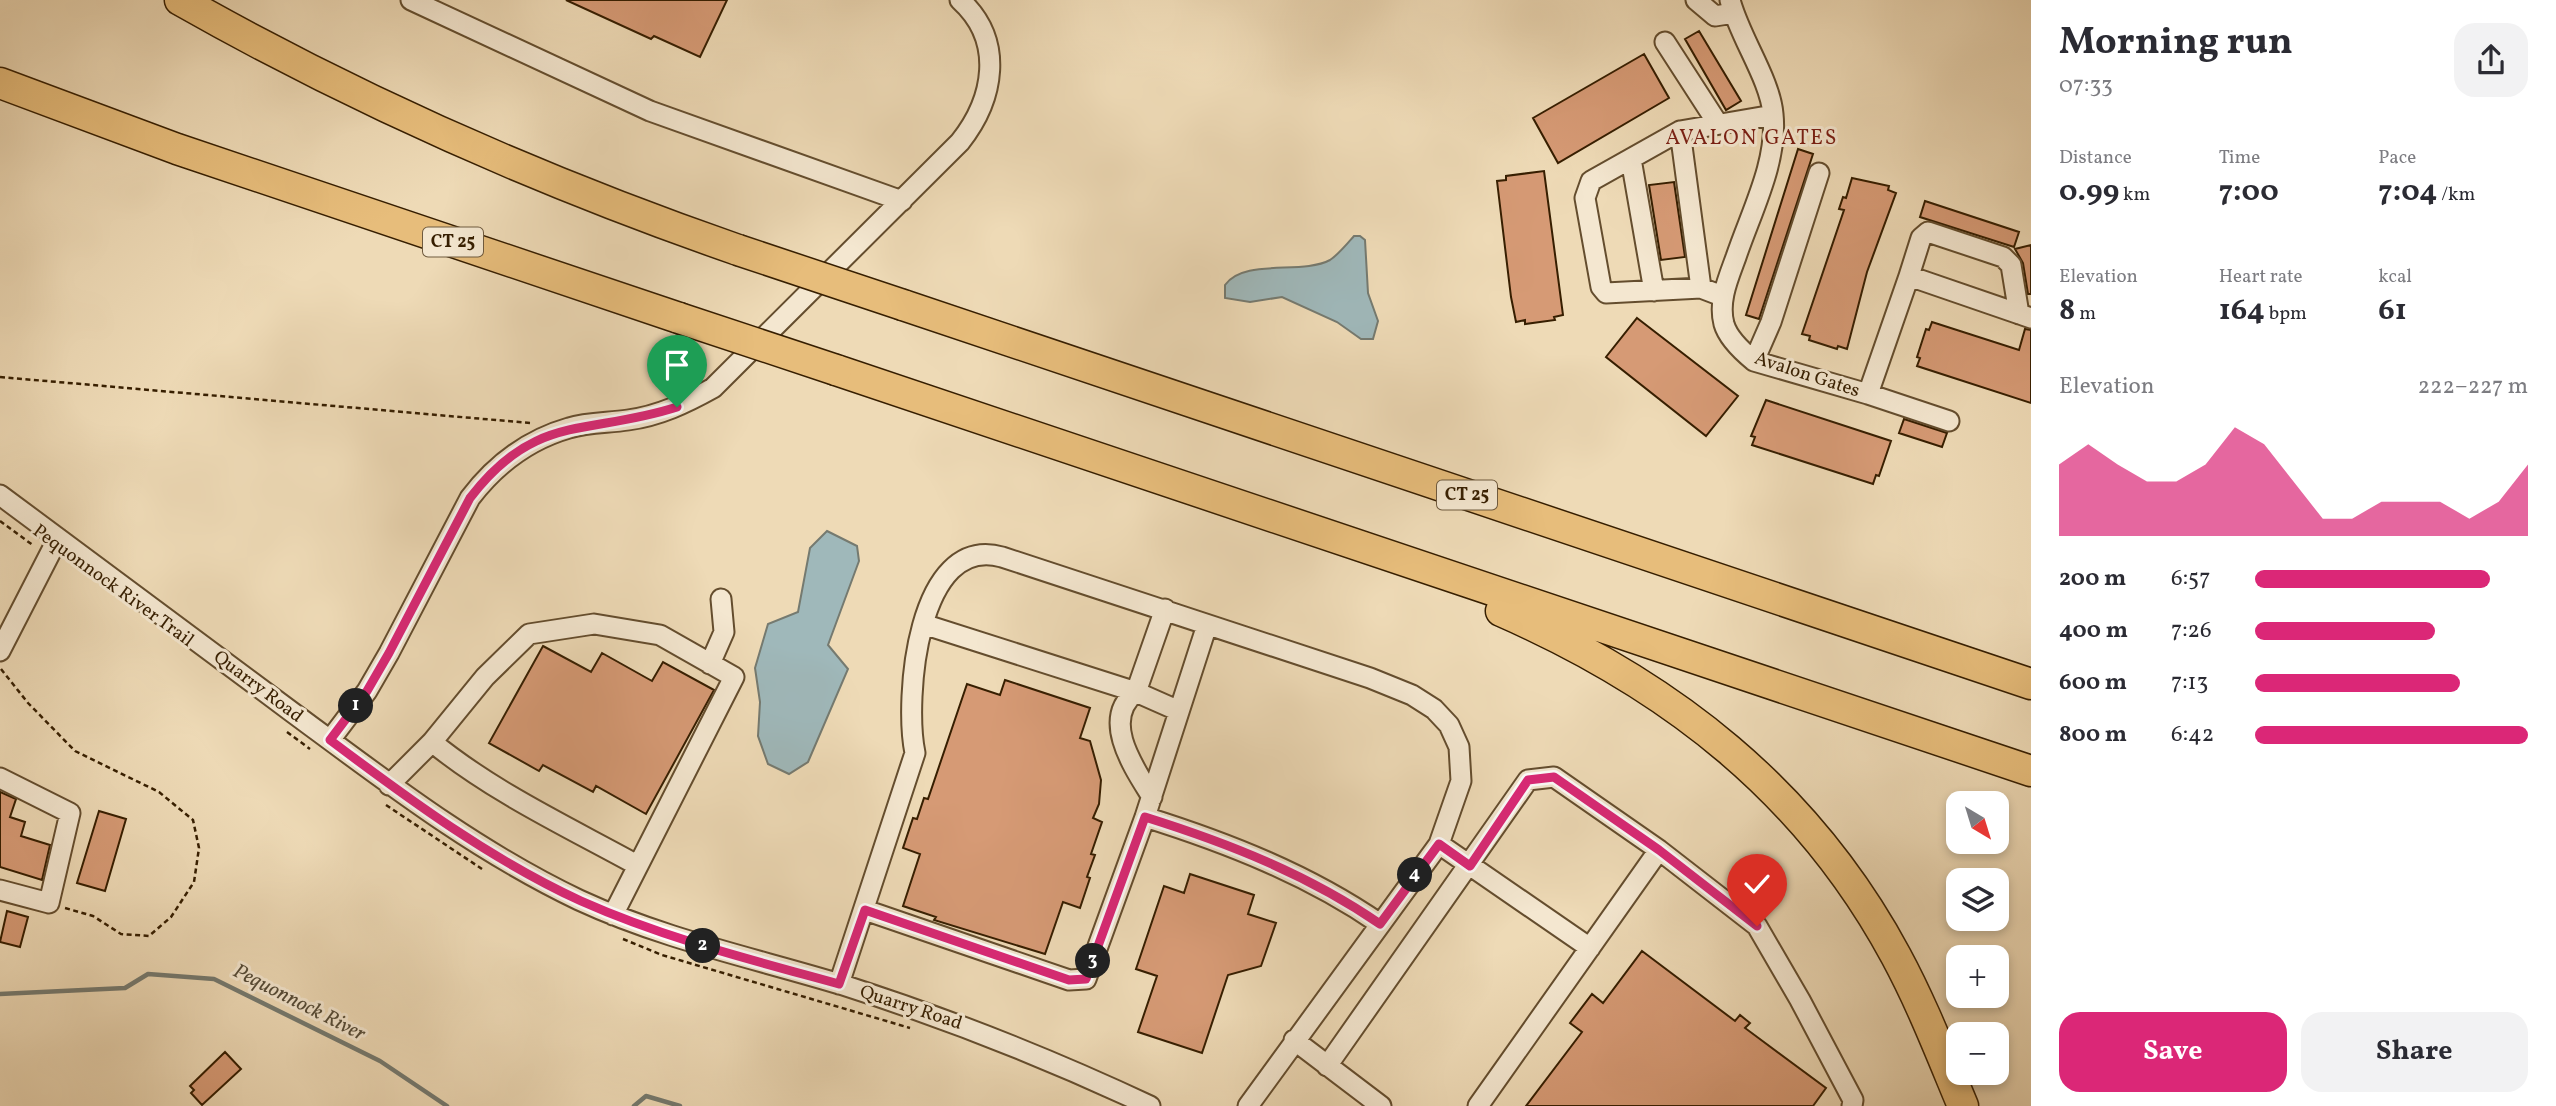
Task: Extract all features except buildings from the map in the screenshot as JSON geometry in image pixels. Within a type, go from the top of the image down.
[{"type":"highway","name":"CT 25","points":[[180,0],[293,62],[437,131],[598,199],[738,250],[2031,684]]},
{"type":"highway","points":[[215,0],[437,131]]},
{"type":"highway","name":"CT 25","points":[[0,83],[88,118],[228,166],[2031,771]]},
{"type":"highway","points":[[0,103],[98,137],[228,166]]},
{"type":"highway","points":[[1319,532],[1590,653],[1662,696],[1732,751],[1804,823],[1864,903],[1896,957],[1964,1106]]},
{"type":"highway","points":[[1746,588],[2031,664]]},
{"type":"street","points":[[411,0],[650,111],[902,201]]},
{"type":"street","points":[[330,740],[367,691],[475,491],[508,457],[549,434],[571,427],[653,415],[677,407],[713,388],[902,201],[973,125],[988,91],[990,73],[984,38],[974,16],[960,0]]},
{"type":"street","points":[[1696,0],[1714,16],[1732,7]]},
{"type":"street","name":"Avalon Gates","points":[[1732,7],[1770,98],[1773,115],[1773,150],[1722,296],[1725,325],[1742,352],[1754,361],[1868,394],[1922,239],[1928,232],[2003,257],[2011,265],[2025,316]]},
{"type":"street","points":[[1665,42],[1718,124]]},
{"type":"street","points":[[1722,296],[1701,288],[1606,293],[1601,287],[1585,198],[1591,181],[1680,131],[1773,115]]},
{"type":"street","points":[[1680,131],[1701,288]]},
{"type":"street","points":[[1631,159],[1654,290]]},
{"type":"street","points":[[1754,361],[1771,322],[1819,173]]},
{"type":"street","points":[[1909,276],[2025,316]]},
{"type":"street","points":[[1868,394],[1950,422]]},
{"type":"street","name":"Quarry Road","points":[[0,495],[389,785],[461,834],[613,924],[671,937],[839,984],[955,1021],[1062,1065],[1150,1106]]},
{"type":"street","points":[[0,651],[58,538]]},
{"type":"street","points":[[839,984],[915,753],[911,731],[912,689],[915,648],[923,624],[949,569],[986,552],[1165,608],[1207,625],[1370,678],[1412,695],[1434,709],[1449,725],[1459,747],[1461,781],[1439,844],[1248,1106]]},
{"type":"street","points":[[710,664],[724,632],[720,599]]},
{"type":"street","points":[[1152,797],[1124,745],[1119,714],[1124,701],[1136,692],[1165,608]]},
{"type":"street","points":[[389,785],[432,742],[485,677],[529,634],[594,624],[660,635],[734,677],[637,865],[613,924]]},
{"type":"street","points":[[923,624],[1136,692],[1180,711]]},
{"type":"street","points":[[865,910],[1069,980],[1086,979],[1152,797],[1207,625]]},
{"type":"street","points":[[432,742],[456,762],[637,865]]},
{"type":"street","points":[[1327,1066],[1528,780],[1554,777],[1659,850],[1757,926],[1853,1100],[1852,1106]]},
{"type":"street","points":[[0,778],[70,813],[49,903],[0,890]]},
{"type":"street","points":[[1145,817],[1225,844],[1304,879],[1344,899],[1380,924]]},
{"type":"street","points":[[1439,844],[1590,948]]},
{"type":"street","points":[[1478,1106],[1659,850]]},
{"type":"street","points":[[1294,1040],[1381,1106]]},
{"type":"path","points":[[0,377],[571,427]]},
{"type":"path","name":"Pequonnock River Trail","points":[[0,521],[48,557]]},
{"type":"path","points":[[0,667],[27,703],[75,751],[159,792],[193,820],[199,848],[194,882],[171,917],[149,936],[121,934],[93,916],[49,903]]},
{"type":"path","points":[[281,728],[312,751]]},
{"type":"path","points":[[385,804],[485,870]]},
{"type":"path","points":[[613,924],[662,955],[921,1031]]},
{"type":"water","points":[[1354,236],[1365,240],[1368,293],[1378,321],[1373,339],[1361,339],[1337,322],[1282,297],[1250,302],[1225,298],[1225,285],[1234,277],[1259,269],[1304,266],[1330,260]]},
{"type":"water","points":[[827,531],[857,546],[859,561],[828,645],[848,669],[808,762],[789,774],[768,764],[758,736],[760,702],[755,668],[768,624],[798,612],[810,548]]},
{"type":"waterway","name":"Pequonnock River","points":[[0,994],[125,988],[148,974],[214,979],[380,1061],[447,1106]]},
{"type":"waterway","name":"Pequonnock River","points":[[634,1106],[646,1096],[680,1106]]},
{"type":"district","name":"AVALON GATES","points":[[1752,138]]},
{"type":"route","points":[[677,407],[653,415],[571,427],[549,434],[508,457],[487,475],[470,498],[367,691],[330,740],[429,814],[532,876],[579,900],[671,937],[839,984],[865,910],[1069,980],[1086,979],[1145,817],[1225,844],[1304,879],[1344,899],[1380,924],[1439,844],[1470,866],[1528,780],[1554,777],[1659,850],[1757,926]]}]
